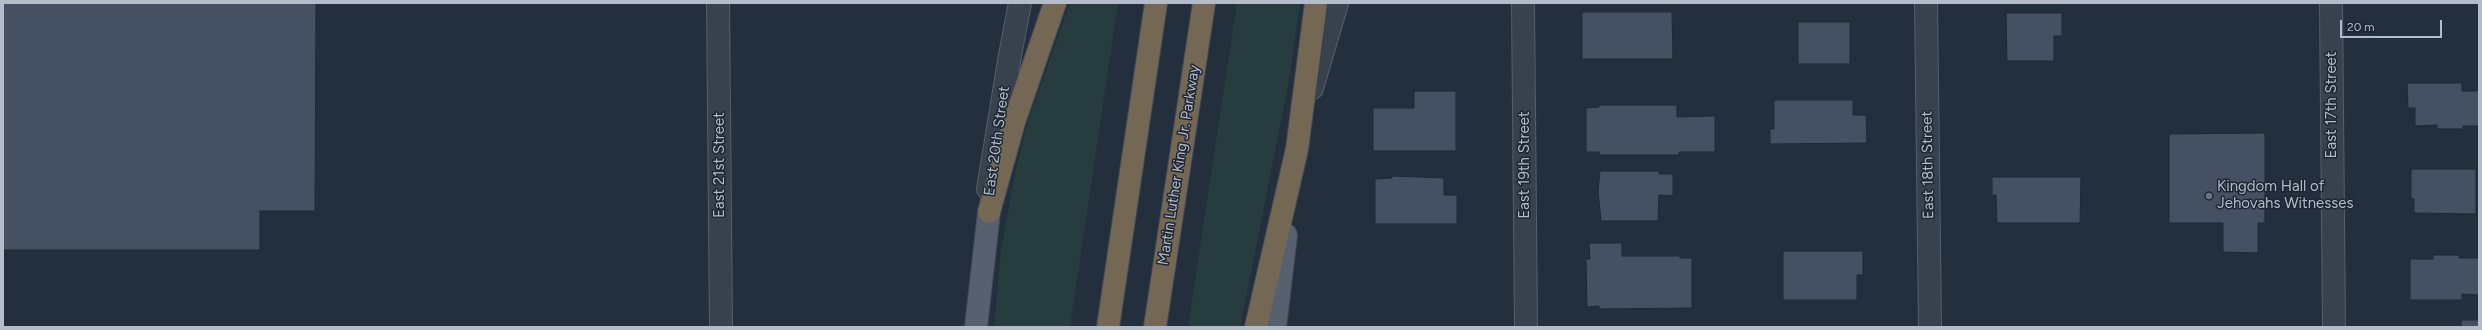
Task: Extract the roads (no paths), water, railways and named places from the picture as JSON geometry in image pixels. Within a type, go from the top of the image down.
[{"type":"highway","points":[[989,212],[1014,122],[1055,3]]},
{"type":"highway","points":[[1108,327],[1156,3]]},
{"type":"highway","name":"Martin Luther King Jr. Parkway","points":[[1155,327],[1204,3]]},
{"type":"highway","points":[[1256,327],[1297,149],[1316,3]]},
{"type":"main road","points":[[1275,327],[1297,149]]},
{"type":"main road","name":"East 20th Street","points":[[976,327],[989,212]]},
{"type":"street","name":"East 21st Street","points":[[718,3],[721,327]]},
{"type":"street","name":"East 20th Street","points":[[989,212],[988,184],[1020,3]]},
{"type":"street","points":[[1297,149],[1337,3]]},
{"type":"street","name":"East 19th Street","points":[[1523,3],[1526,327]]},
{"type":"street","name":"East 18th Street","points":[[1926,3],[1930,327]]},
{"type":"street","name":"East 17th Street","points":[[2332,3],[2334,327]]},
{"type":"place","name":"Kingdom Hall of Jehovahs Witnesses","points":[[2209,196]]}]
